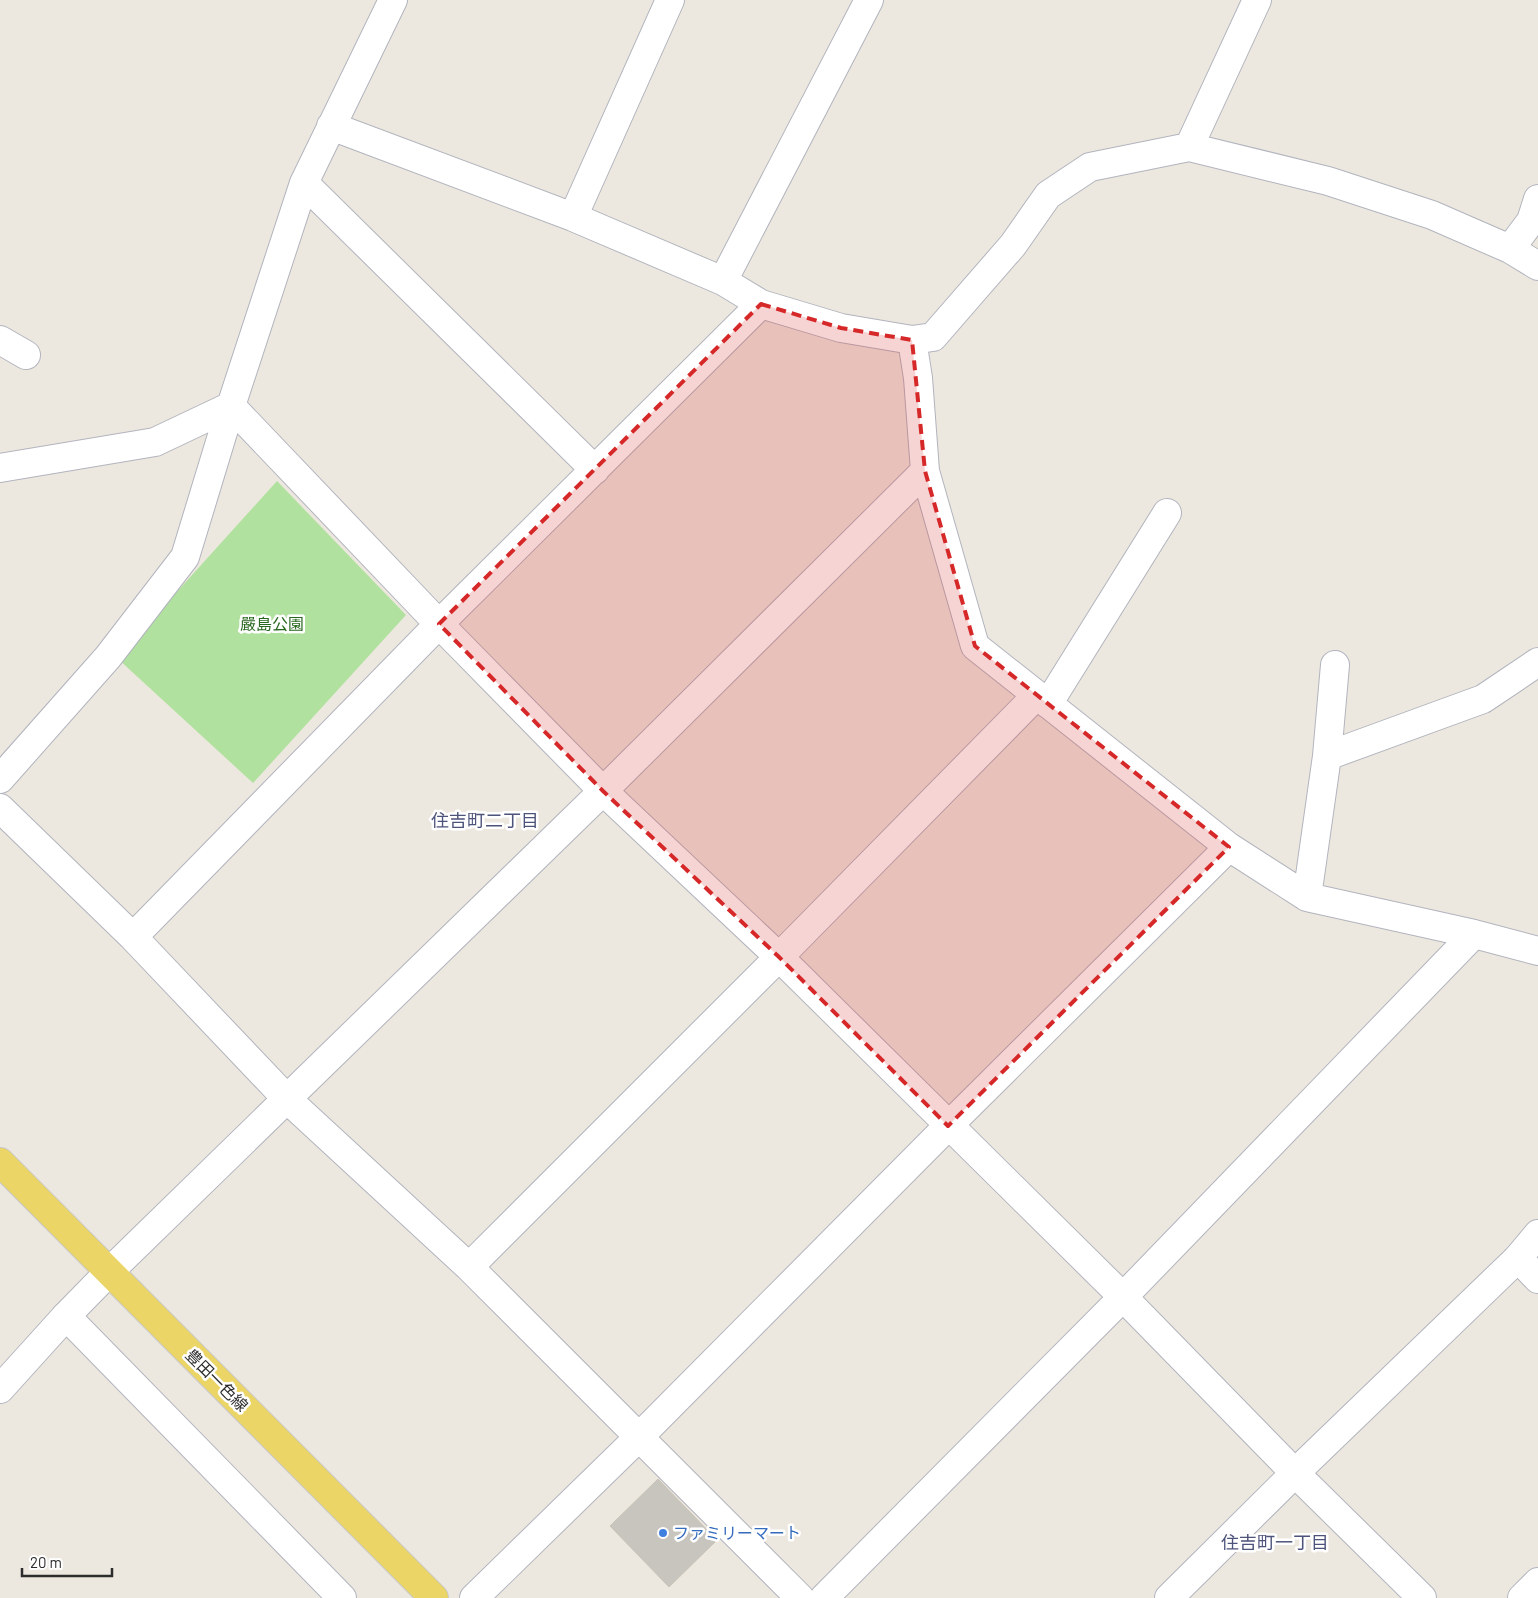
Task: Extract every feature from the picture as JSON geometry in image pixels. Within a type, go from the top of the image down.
[{"type":"main road","name":"豊田一色線","points":[[0,1162],[434,1598]]},
{"type":"street","points":[[0,779],[108,657],[184,556],[304,183],[394,0]]},
{"type":"street","points":[[573,217],[670,0]]},
{"type":"street","points":[[723,281],[870,0]]},
{"type":"street","points":[[1189,147],[1256,0]]},
{"type":"street","points":[[331,126],[573,217],[723,281],[761,304],[842,328],[912,340],[933,336],[1013,245],[1048,195],[1090,167],[1189,147],[1328,180],[1432,215],[1510,249],[1538,266]]},
{"type":"street","points":[[304,183],[595,470]]},
{"type":"street","points":[[1510,249],[1531,221],[1538,199]]},
{"type":"street","points":[[133,937],[440,624],[761,304]]},
{"type":"street","points":[[0,340],[26,355]]},
{"type":"street","points":[[912,340],[918,378],[925,471],[975,646],[1229,848],[1307,897],[1538,950]]},
{"type":"street","points":[[0,468],[155,442],[231,406]]},
{"type":"street","points":[[231,406],[603,792],[779,957],[1123,1298],[1294,1473],[1422,1598]]},
{"type":"street","points":[[0,1389],[66,1316],[110,1272],[603,792],[925,471]]},
{"type":"street","points":[[469,1266],[779,957],[1042,700],[1167,513]]},
{"type":"street","points":[[1327,756],[1483,699],[1538,662]]},
{"type":"street","points":[[1307,897],[1327,756],[1335,665]]},
{"type":"street","points":[[0,808],[133,937],[287,1099],[469,1266],[800,1598]]},
{"type":"street","points":[[474,1598],[639,1437],[948,1126],[1229,848]]},
{"type":"street","points":[[824,1598],[1123,1298],[1474,934]]},
{"type":"street","points":[[1169,1598],[1294,1473],[1518,1258],[1538,1234]]},
{"type":"street","points":[[1518,1258],[1538,1279]]},
{"type":"street","points":[[66,1316],[342,1598]]},
{"type":"street","points":[[1522,1598],[1538,1582]]},
{"type":"highlighted area","points":[[761,304],[841,328],[912,340],[925,471],[975,646],[1229,847],[948,1126],[779,957],[603,791],[439,624]]},
{"type":"green space","name":"嚴島公園","points":[[277,481],[406,615],[253,783],[117,658]]},
{"type":"building","name":"ファミリーマート","points":[[658,1479],[717,1540],[669,1587],[610,1526]]},
{"type":"place","name":"ファミリーマート","points":[[663,1533]]},
{"type":"district","name":"住吉町二丁目","points":[[485,821]]},
{"type":"district","name":"住吉町一丁目","points":[[1275,1543]]}]
